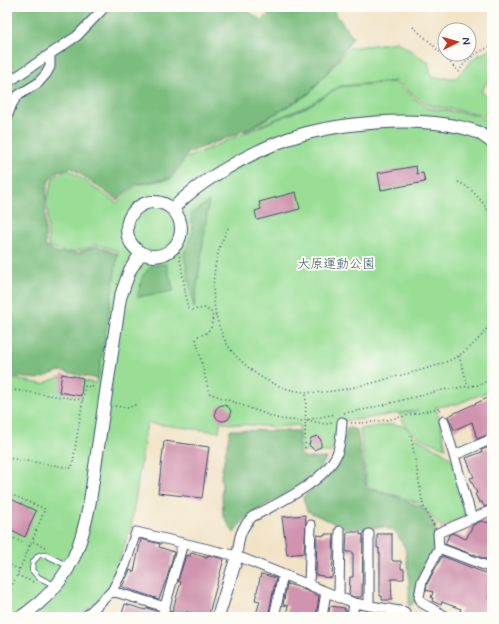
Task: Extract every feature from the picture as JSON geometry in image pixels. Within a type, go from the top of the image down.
[{"type":"street","points":[[7,83],[77,36],[104,7]]},
{"type":"street","points":[[7,117],[17,96],[38,83],[46,74],[50,67],[50,54]]},
{"type":"street","points":[[173,209],[206,181],[244,159],[278,142],[306,134],[357,124],[402,121],[442,124],[478,132],[492,142]]},
{"type":"street","points":[[158,202],[167,205],[173,209],[180,219],[182,229],[176,246],[169,253],[160,256],[150,256],[141,253],[134,248],[129,239],[127,230],[133,212],[140,206],[149,203],[158,202]]},
{"type":"street","points":[[20,617],[49,595],[56,586],[75,556],[84,532],[90,501],[120,298],[130,270],[141,253]]},
{"type":"street","points":[[444,421],[472,518]]},
{"type":"street","points":[[218,617],[237,556],[239,539],[244,525],[252,517],[313,483],[325,471],[336,456],[342,422]]},
{"type":"street","points":[[455,455],[492,439]]},
{"type":"street","points":[[447,617],[422,603],[419,597],[422,581],[439,548],[438,533],[492,510]]},
{"type":"street","points":[[309,586],[311,525]]},
{"type":"street","points":[[339,598],[340,531]]},
{"type":"street","points":[[85,617],[112,591],[125,566],[136,532],[237,556],[354,603],[405,612],[404,617]]},
{"type":"street","points":[[369,534],[369,606]]},
{"type":"street","points":[[162,617],[183,543]]},
{"type":"street","points":[[439,548],[492,568]]},
{"type":"street","points":[[274,617],[282,575]]},
{"type":"street","points":[[112,591],[165,607]]},
{"type":"street","points":[[322,617],[326,592]]},
{"type":"street","points":[[352,617],[354,603]]},
{"type":"lane","points":[[56,586],[35,574],[32,570],[33,562],[39,555],[46,555],[69,566]]},
{"type":"path","points":[[412,27],[430,42],[459,72],[463,65],[477,52],[492,46]]},
{"type":"path","points":[[458,182],[466,185],[484,204],[492,218]]},
{"type":"path","points":[[228,228],[219,248],[214,267],[214,305],[216,316],[227,345],[242,362],[260,378],[286,388],[306,392],[325,392],[375,382],[441,365],[459,356],[475,344],[492,321]]},
{"type":"path","points":[[179,252],[188,308]]},
{"type":"path","points":[[192,310],[205,308],[211,312],[213,317],[211,328],[205,334],[198,336]]},
{"type":"path","points":[[196,339],[209,393],[279,420],[305,420],[336,414]]},
{"type":"path","points":[[459,356],[468,386]]},
{"type":"path","points":[[344,413],[367,409],[442,390],[478,385],[492,379]]},
{"type":"path","points":[[7,458],[72,468],[85,386],[98,387]]},
{"type":"path","points":[[7,389],[83,400]]},
{"type":"path","points":[[304,448],[306,392]]},
{"type":"path","points":[[111,406],[128,408],[137,404]]},
{"type":"path","points":[[342,422],[359,423],[440,408],[444,421]]},
{"type":"path","points":[[305,420],[325,424]]},
{"type":"path","points":[[411,436],[423,505],[438,533]]},
{"type":"path","points":[[7,493],[46,508],[32,541]]},
{"type":"path","points":[[7,535],[30,546]]},
{"type":"path","points":[[7,564],[19,569]]},
{"type":"path","points":[[7,595],[16,576]]},
{"type":"green space","points":[[7,7],[242,7],[261,20],[279,7],[331,7],[353,38],[338,59],[309,93],[280,111],[237,134],[188,153],[170,178],[136,184],[117,200],[72,168],[59,171],[52,176],[47,189],[45,209],[45,246],[57,253],[78,253],[96,246],[118,254],[98,379],[60,371],[38,379],[7,376]]},
{"type":"green space","points":[[397,42],[428,62],[432,78],[456,78],[470,62],[477,62],[477,56],[492,49],[492,75],[481,92],[492,99],[492,120],[480,114],[427,105],[396,81],[341,86],[307,106],[244,132],[309,94],[349,48]]},
{"type":"green space","name":"大原運動公園","points":[[394,82],[427,108],[477,115],[492,123],[492,390],[457,404],[436,407],[446,448],[422,439],[407,428],[399,414],[418,410],[356,420],[339,421],[332,452],[301,452],[299,425],[277,427],[220,423],[219,432],[147,423],[131,527],[107,593],[77,617],[7,617],[7,378],[43,384],[59,377],[96,383],[117,251],[96,244],[72,252],[61,251],[48,246],[47,198],[54,176],[69,170],[117,203],[137,185],[171,179],[186,158],[307,107],[339,87]]},
{"type":"green space","points":[[209,201],[194,308],[184,255],[193,231],[191,214]]},
{"type":"green space","points":[[166,264],[174,291],[137,297],[143,275],[151,266]]},
{"type":"green space","points":[[393,424],[404,426],[419,440],[441,451],[452,459],[469,515],[441,527],[419,503],[367,486],[360,429]]},
{"type":"green space","points":[[347,427],[357,430],[366,488],[394,496],[422,507],[436,526],[433,550],[418,578],[415,602],[409,606],[409,576],[405,548],[396,532],[384,527],[347,529],[307,511],[303,497],[320,483],[338,463]]},
{"type":"green space","points":[[230,430],[298,431],[299,453],[306,458],[326,458],[320,469],[296,487],[245,518],[234,533],[223,515],[221,475]]},
{"type":"building","points":[[416,166],[417,174],[423,173],[425,182],[381,190],[378,173]]},
{"type":"building","points":[[296,192],[300,209],[257,220],[255,211],[261,209],[259,202]]},
{"type":"building","points":[[62,374],[83,378],[81,396],[59,392]]},
{"type":"building","points":[[492,396],[492,433],[477,439],[472,422],[454,430],[448,416]]},
{"type":"building","points":[[220,405],[226,405],[231,410],[229,419],[226,421],[220,421],[215,416],[215,410]]},
{"type":"building","points":[[317,436],[321,440],[321,447],[314,450],[309,445],[311,438]]},
{"type":"building","points":[[164,441],[209,447],[202,498],[158,493]]},
{"type":"building","points":[[492,446],[492,504],[484,507],[482,502],[479,502],[475,494],[477,493],[470,478],[474,477],[466,458],[482,452],[481,450]]},
{"type":"building","points":[[7,497],[36,511],[25,537],[7,529]]},
{"type":"building","points":[[305,515],[304,553],[287,555],[282,517]]},
{"type":"building","points":[[482,521],[492,524],[492,562],[445,544],[449,535],[452,533],[466,539],[473,525]]},
{"type":"building","points":[[347,532],[360,532],[360,535],[363,534],[362,597],[354,597],[349,595],[350,577],[353,577],[353,552],[346,552]]},
{"type":"building","points":[[325,534],[334,534],[332,578],[316,575],[317,535],[325,536]]},
{"type":"building","points":[[377,534],[392,534],[392,560],[401,561],[401,569],[404,569],[404,579],[391,579],[392,600],[382,600],[382,596],[380,596],[380,553],[379,548],[377,548]]},
{"type":"building","points":[[141,539],[160,544],[159,547],[174,552],[167,578],[159,599],[122,587],[130,570],[134,572]]},
{"type":"building","points":[[191,553],[207,558],[208,555],[224,559],[208,617],[186,612],[184,617],[168,617],[170,611],[172,612],[181,582],[178,581],[186,555],[190,556]]},
{"type":"building","points":[[442,556],[485,573],[492,574],[492,588],[488,598],[492,599],[492,617],[458,617],[461,609],[442,602],[441,605],[432,601],[433,598],[431,598],[433,592],[426,590],[427,584]]},
{"type":"building","points":[[261,574],[276,578],[268,617],[255,617],[260,601],[255,600]]},
{"type":"building","points":[[287,584],[319,596],[316,617],[299,614],[299,617],[286,617],[288,606],[283,605]]},
{"type":"building","points":[[125,604],[146,610],[147,608],[157,611],[156,617],[121,617]]},
{"type":"building","points":[[330,606],[345,608],[345,617],[328,617]]}]
